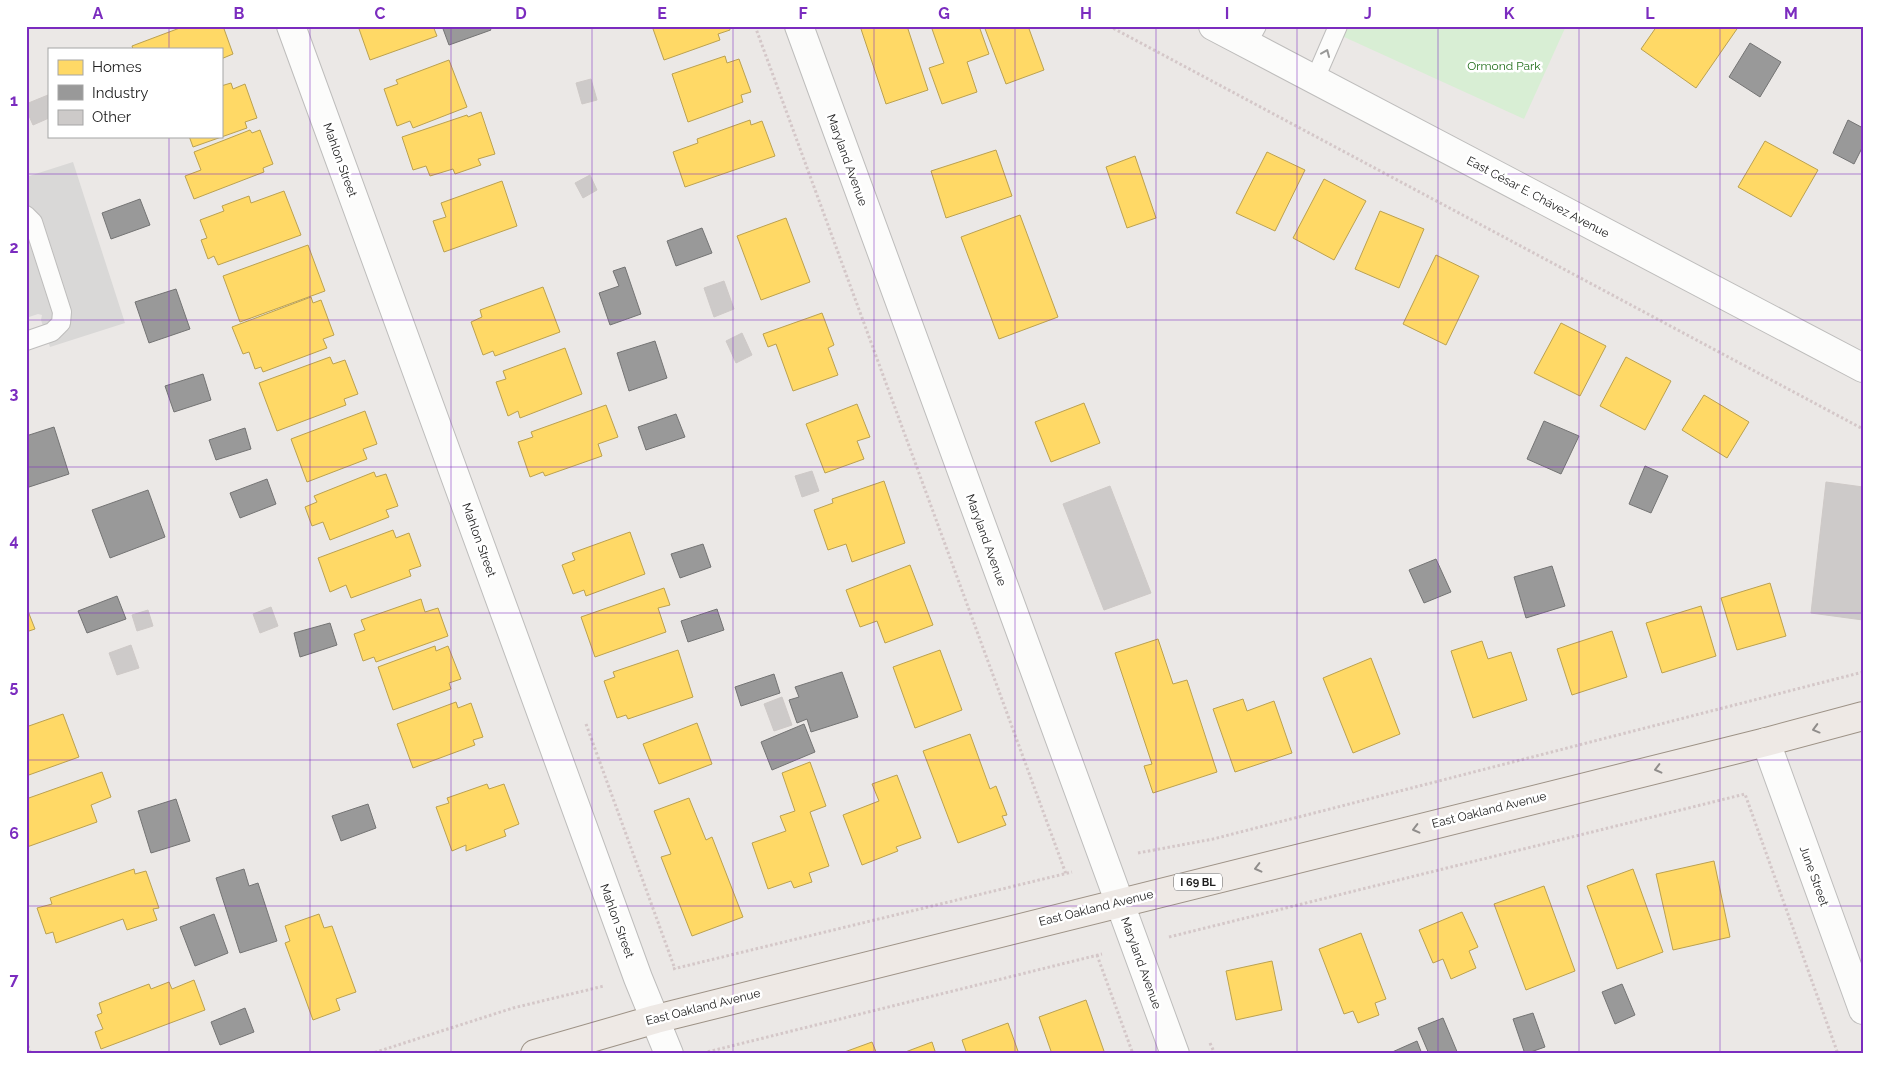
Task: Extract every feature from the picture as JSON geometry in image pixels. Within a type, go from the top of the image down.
[{"type":"main road","name":"East Oakland Avenue","points":[[535,1054],[656,1019],[1118,902],[1766,742],[1863,716]]},
{"type":"street","name":"Mahlon Street","points":[[291,26],[635,969],[668,1054]]},
{"type":"street","name":"Maryland Avenue","points":[[799,26],[1175,1054]]},
{"type":"street","name":"East César E. Chávez Avenue","points":[[1213,26],[1252,35],[1315,79],[1863,368]]},
{"type":"street","name":"June Street","points":[[1766,742],[1863,1010]]},
{"type":"lane","points":[[1315,79],[1338,26]]},
{"type":"lane","points":[[26,215],[33,222],[62,312],[62,323],[52,332],[26,341]]},
{"type":"path","points":[[755,26],[1066,874]]},
{"type":"path","points":[[1109,26],[1863,429]]},
{"type":"path","points":[[699,1054],[1744,794],[1838,1054]]},
{"type":"path","points":[[1097,955],[1133,1054]]},
{"type":"path","points":[[26,1041],[31,1054]]},
{"type":"shaded area","points":[[73,162],[125,323],[50,347],[41,320],[42,315],[38,314],[26,318],[26,177]]},
{"type":"green space","name":"Ormond Park","points":[[1320,26],[1566,26],[1524,119]]},
{"type":"building: Homes","points":[[185,26],[223,26],[233,54],[222,59],[222,48],[133,48],[132,46]]},
{"type":"building: Homes","points":[[358,26],[433,26],[437,36],[370,60]]},
{"type":"building: Homes","points":[[652,26],[729,26],[730,30],[718,34],[720,40],[664,60]]},
{"type":"building: Homes","points":[[860,26],[907,26],[928,90],[886,104]]},
{"type":"building: Homes","points":[[931,26],[979,26],[989,54],[967,62],[977,92],[942,104],[929,68],[944,63]]},
{"type":"building: Homes","points":[[984,26],[1028,26],[1044,70],[1006,84]]},
{"type":"building: Homes","points":[[1657,26],[1739,26],[1696,88],[1641,49]]},
{"type":"building: Homes","points":[[725,56],[727,63],[739,59],[751,92],[741,95],[743,102],[688,122],[672,74]]},
{"type":"building: Homes","points":[[449,60],[467,107],[413,128],[410,121],[397,126],[384,89],[398,84],[396,80]]},
{"type":"building: Homes","points":[[231,83],[233,89],[245,84],[257,118],[245,122],[247,128],[222,137],[222,86]]},
{"type":"building: Homes","points":[[481,112],[495,154],[478,159],[481,165],[455,174],[453,169],[430,176],[426,166],[413,170],[402,137]]},
{"type":"building: Homes","points":[[750,120],[751,125],[762,121],[775,156],[685,187],[673,152],[698,143],[697,139]]},
{"type":"building: Homes","points":[[250,130],[252,133],[260,130],[273,164],[263,168],[264,172],[194,199],[185,176],[201,170],[194,152]]},
{"type":"building: Homes","points":[[190,138],[219,138],[193,147]]},
{"type":"building: Homes","points":[[1765,141],[1818,170],[1791,217],[1738,187]]},
{"type":"building: Homes","points":[[996,150],[1012,196],[946,218],[931,171]]},
{"type":"building: Homes","points":[[1267,152],[1305,170],[1275,231],[1236,213]]},
{"type":"building: Homes","points":[[1135,156],[1156,218],[1127,228],[1106,167]]},
{"type":"building: Homes","points":[[1324,179],[1366,201],[1334,260],[1293,238]]},
{"type":"building: Homes","points":[[502,181],[517,226],[444,252],[433,221],[446,217],[441,203]]},
{"type":"building: Homes","points":[[284,191],[301,235],[218,265],[214,256],[208,259],[201,240],[207,238],[200,220],[224,211],[222,206],[249,196],[251,203]]},
{"type":"building: Homes","points":[[1380,211],[1424,229],[1399,288],[1355,269]]},
{"type":"building: Homes","points":[[1020,215],[1058,317],[999,339],[961,237]]},
{"type":"building: Homes","points":[[786,218],[810,282],[761,300],[737,236]]},
{"type":"building: Homes","points":[[308,245],[325,291],[240,322],[223,276]]},
{"type":"building: Homes","points":[[1436,255],[1479,276],[1446,345],[1403,324]]},
{"type":"building: Homes","points":[[543,287],[560,332],[495,356],[493,351],[483,355],[471,322],[482,317],[480,310]]},
{"type":"building: Homes","points":[[311,297],[313,303],[321,300],[334,335],[323,339],[327,348],[263,372],[261,367],[255,369],[249,352],[243,354],[232,327]]},
{"type":"building: Homes","points":[[822,313],[834,345],[828,348],[838,375],[793,391],[776,344],[768,347],[763,334]]},
{"type":"building: Homes","points":[[1561,323],[1606,346],[1580,396],[1534,373]]},
{"type":"building: Homes","points":[[565,348],[582,394],[520,418],[518,411],[508,416],[496,382],[506,379],[503,371]]},
{"type":"building: Homes","points":[[330,357],[333,364],[345,360],[358,394],[344,399],[346,405],[277,431],[259,383]]},
{"type":"building: Homes","points":[[1626,357],[1671,381],[1645,430],[1600,406]]},
{"type":"building: Homes","points":[[1704,395],[1749,422],[1727,458],[1682,430]]},
{"type":"building: Homes","points":[[1084,403],[1100,443],[1051,462],[1035,422]]},
{"type":"building: Homes","points":[[857,404],[870,437],[857,441],[864,459],[825,473],[806,424]]},
{"type":"building: Homes","points":[[606,405],[618,437],[598,444],[602,456],[545,476],[543,472],[530,477],[518,442],[533,437],[531,432]]},
{"type":"building: Homes","points":[[365,411],[377,444],[363,449],[367,459],[307,482],[291,439]]},
{"type":"building: Homes","points":[[374,472],[376,477],[386,474],[398,506],[386,510],[389,517],[330,540],[323,522],[312,526],[305,507],[317,502],[314,496]]},
{"type":"building: Homes","points":[[884,481],[905,543],[852,562],[846,544],[828,550],[814,510],[833,503],[832,499]]},
{"type":"building: Homes","points":[[393,530],[396,538],[409,533],[421,566],[409,570],[411,576],[351,598],[346,585],[330,592],[318,558]]},
{"type":"building: Homes","points":[[630,532],[645,574],[586,596],[584,590],[573,594],[562,565],[575,560],[572,553]]},
{"type":"building: Homes","points":[[910,565],[933,625],[885,643],[877,621],[860,627],[846,590]]},
{"type":"building: Homes","points":[[1770,583],[1786,636],[1737,650],[1721,598]]},
{"type":"building: Homes","points":[[664,588],[670,605],[658,608],[666,632],[595,657],[581,617]]},
{"type":"building: Homes","points":[[421,599],[425,612],[438,608],[448,636],[376,662],[374,657],[363,661],[354,634],[365,630],[361,620]]},
{"type":"building: Homes","points":[[26,606],[35,629],[26,632]]},
{"type":"building: Homes","points":[[1701,606],[1716,656],[1662,673],[1646,623]]},
{"type":"building: Homes","points":[[1612,631],[1627,677],[1572,695],[1557,649]]},
{"type":"building: Homes","points":[[1158,639],[1173,684],[1187,680],[1217,772],[1153,793],[1144,766],[1152,764],[1115,653]]},
{"type":"building: Homes","points":[[1482,641],[1488,659],[1511,652],[1527,700],[1473,718],[1451,651]]},
{"type":"building: Homes","points":[[435,646],[436,651],[448,646],[461,679],[449,683],[451,689],[393,710],[378,667]]},
{"type":"building: Homes","points":[[678,650],[693,697],[628,719],[626,715],[617,718],[604,681],[615,677],[613,672]]},
{"type":"building: Homes","points":[[940,650],[962,710],[915,728],[893,667]]},
{"type":"building: Homes","points":[[1371,658],[1400,734],[1353,753],[1323,678]]},
{"type":"building: Homes","points":[[1243,699],[1247,711],[1274,701],[1292,753],[1235,772],[1213,709]]},
{"type":"building: Homes","points":[[456,702],[458,708],[471,703],[483,737],[473,740],[475,745],[413,768],[397,724]]},
{"type":"building: Homes","points":[[63,714],[79,757],[26,776],[26,727]]},
{"type":"building: Homes","points":[[697,723],[712,764],[659,784],[643,744]]},
{"type":"building: Homes","points":[[970,734],[990,789],[996,786],[1007,815],[1002,816],[1006,825],[958,843],[923,751]]},
{"type":"building: Homes","points":[[810,762],[826,806],[810,812],[829,866],[809,873],[812,882],[794,888],[791,881],[768,889],[752,843],[786,831],[780,816],[795,811],[782,773]]},
{"type":"building: Homes","points":[[102,772],[111,797],[91,805],[97,822],[27,847],[26,799]]},
{"type":"building: Homes","points":[[897,775],[921,838],[896,847],[898,851],[862,865],[843,815],[879,801],[872,784]]},
{"type":"building: Homes","points":[[487,784],[489,789],[504,784],[519,824],[504,830],[506,836],[466,851],[466,845],[452,851],[436,807],[449,803],[447,798]]},
{"type":"building: Homes","points":[[689,798],[706,840],[712,837],[743,917],[692,936],[661,857],[671,854],[654,811]]},
{"type":"building: Homes","points":[[1714,861],[1730,937],[1673,950],[1656,874]]},
{"type":"building: Homes","points":[[134,869],[135,874],[146,871],[159,908],[153,909],[157,920],[127,930],[123,919],[56,943],[53,932],[46,934],[37,908],[52,904],[50,898]]},
{"type":"building: Homes","points":[[1633,869],[1663,952],[1617,969],[1587,886]]},
{"type":"building: Homes","points":[[1544,886],[1575,971],[1526,990],[1494,904]]},
{"type":"building: Homes","points":[[1462,912],[1478,947],[1469,951],[1476,968],[1451,979],[1443,959],[1433,963],[1419,930]]},
{"type":"building: Homes","points":[[319,914],[324,928],[332,926],[356,992],[336,999],[340,1010],[313,1020],[285,943],[290,941],[285,926]]},
{"type":"building: Homes","points":[[1361,933],[1386,999],[1375,1003],[1379,1015],[1358,1023],[1353,1011],[1344,1014],[1319,949]]},
{"type":"building: Homes","points":[[1272,961],[1282,1010],[1236,1020],[1226,971]]},
{"type":"building: Homes","points":[[194,980],[205,1010],[101,1049],[95,1032],[103,1029],[97,1015],[102,1013],[99,1003],[149,984],[151,989],[169,982],[172,989]]},
{"type":"building: Homes","points":[[1086,1000],[1105,1054],[1052,1054],[1039,1017]]},
{"type":"building: Homes","points":[[1008,1023],[1019,1054],[967,1054],[962,1040]]},
{"type":"building: Homes","points":[[872,1042],[877,1054],[839,1054]]},
{"type":"building: Homes","points":[[932,1042],[936,1054],[900,1054]]},
{"type":"building: Industry","points":[[442,26],[489,26],[491,30],[449,45]]},
{"type":"building: Industry","points":[[1750,43],[1781,62],[1760,97],[1729,77]]},
{"type":"building: Industry","points":[[1848,120],[1863,128],[1863,146],[1854,164],[1833,153]]},
{"type":"building: Industry","points":[[140,199],[150,225],[111,239],[102,213]]},
{"type":"building: Industry","points":[[702,228],[712,253],[676,266],[667,241]]},
{"type":"building: Industry","points":[[625,267],[641,314],[610,325],[599,293],[619,286],[613,271]]},
{"type":"building: Industry","points":[[176,289],[190,329],[149,343],[135,302]]},
{"type":"building: Industry","points":[[655,341],[667,378],[629,391],[617,353]]},
{"type":"building: Industry","points":[[203,374],[211,400],[174,412],[165,386]]},
{"type":"building: Industry","points":[[676,414],[685,437],[646,450],[638,427]]},
{"type":"building: Industry","points":[[1544,421],[1579,436],[1561,474],[1527,459]]},
{"type":"building: Industry","points":[[54,427],[69,474],[26,488],[26,436]]},
{"type":"building: Industry","points":[[245,428],[251,449],[216,460],[209,440]]},
{"type":"building: Industry","points":[[1645,466],[1668,476],[1651,513],[1629,504]]},
{"type":"building: Industry","points":[[267,479],[276,504],[240,518],[230,493]]},
{"type":"building: Industry","points":[[148,490],[165,537],[110,558],[92,510]]},
{"type":"building: Industry","points":[[703,544],[711,567],[680,578],[671,554]]},
{"type":"building: Industry","points":[[1436,559],[1451,592],[1424,603],[1409,570]]},
{"type":"building: Industry","points":[[1552,566],[1565,606],[1526,618],[1514,577]]},
{"type":"building: Industry","points":[[117,596],[126,619],[87,633],[78,611]]},
{"type":"building: Industry","points":[[717,609],[724,630],[688,642],[681,621]]},
{"type":"building: Industry","points":[[330,623],[337,645],[300,657],[294,633]]},
{"type":"building: Industry","points":[[842,672],[858,717],[811,732],[807,719],[797,723],[789,700],[799,697],[795,687]]},
{"type":"building: Industry","points":[[774,674],[780,693],[741,706],[735,687]]},
{"type":"building: Industry","points":[[804,724],[815,752],[772,770],[761,742]]},
{"type":"building: Industry","points":[[176,799],[190,841],[151,853],[138,811]]},
{"type":"building: Industry","points":[[368,804],[376,828],[341,841],[332,816]]},
{"type":"building: Industry","points":[[244,869],[249,886],[258,883],[277,941],[240,953],[216,878]]},
{"type":"building: Industry","points":[[214,914],[228,953],[195,966],[180,927]]},
{"type":"building: Industry","points":[[1622,984],[1635,1015],[1615,1024],[1602,992]]},
{"type":"building: Industry","points":[[245,1008],[254,1032],[220,1045],[211,1022]]},
{"type":"building: Industry","points":[[1533,1013],[1545,1047],[1525,1054],[1513,1019]]},
{"type":"building: Industry","points":[[1443,1018],[1458,1054],[1429,1054],[1418,1028]]},
{"type":"building: Industry","points":[[1417,1041],[1422,1054],[1390,1054],[1390,1053]]},
{"type":"building: Other","points":[[591,79],[597,100],[582,104],[576,83]]},
{"type":"building: Other","points":[[48,95],[48,118],[33,125],[26,109],[26,104]]},
{"type":"building: Other","points":[[590,175],[597,190],[583,198],[575,183]]},
{"type":"building: Other","points":[[724,281],[734,309],[714,317],[704,288]]},
{"type":"building: Other","points":[[742,333],[752,355],[736,363],[726,341]]},
{"type":"building: Other","points":[[812,471],[819,491],[802,497],[795,476]]},
{"type":"building: Other","points":[[1826,482],[1863,487],[1863,620],[1811,613]]},
{"type":"building: Other","points":[[1110,486],[1151,593],[1104,610],[1063,504]]},
{"type":"building: Other","points":[[271,607],[278,626],[260,633],[253,614]]},
{"type":"building: Other","points":[[148,610],[153,626],[137,631],[132,615]]},
{"type":"building: Other","points":[[131,645],[139,668],[117,675],[109,653]]},
{"type":"building: Other","points":[[782,697],[792,725],[774,731],[764,704]]}]
